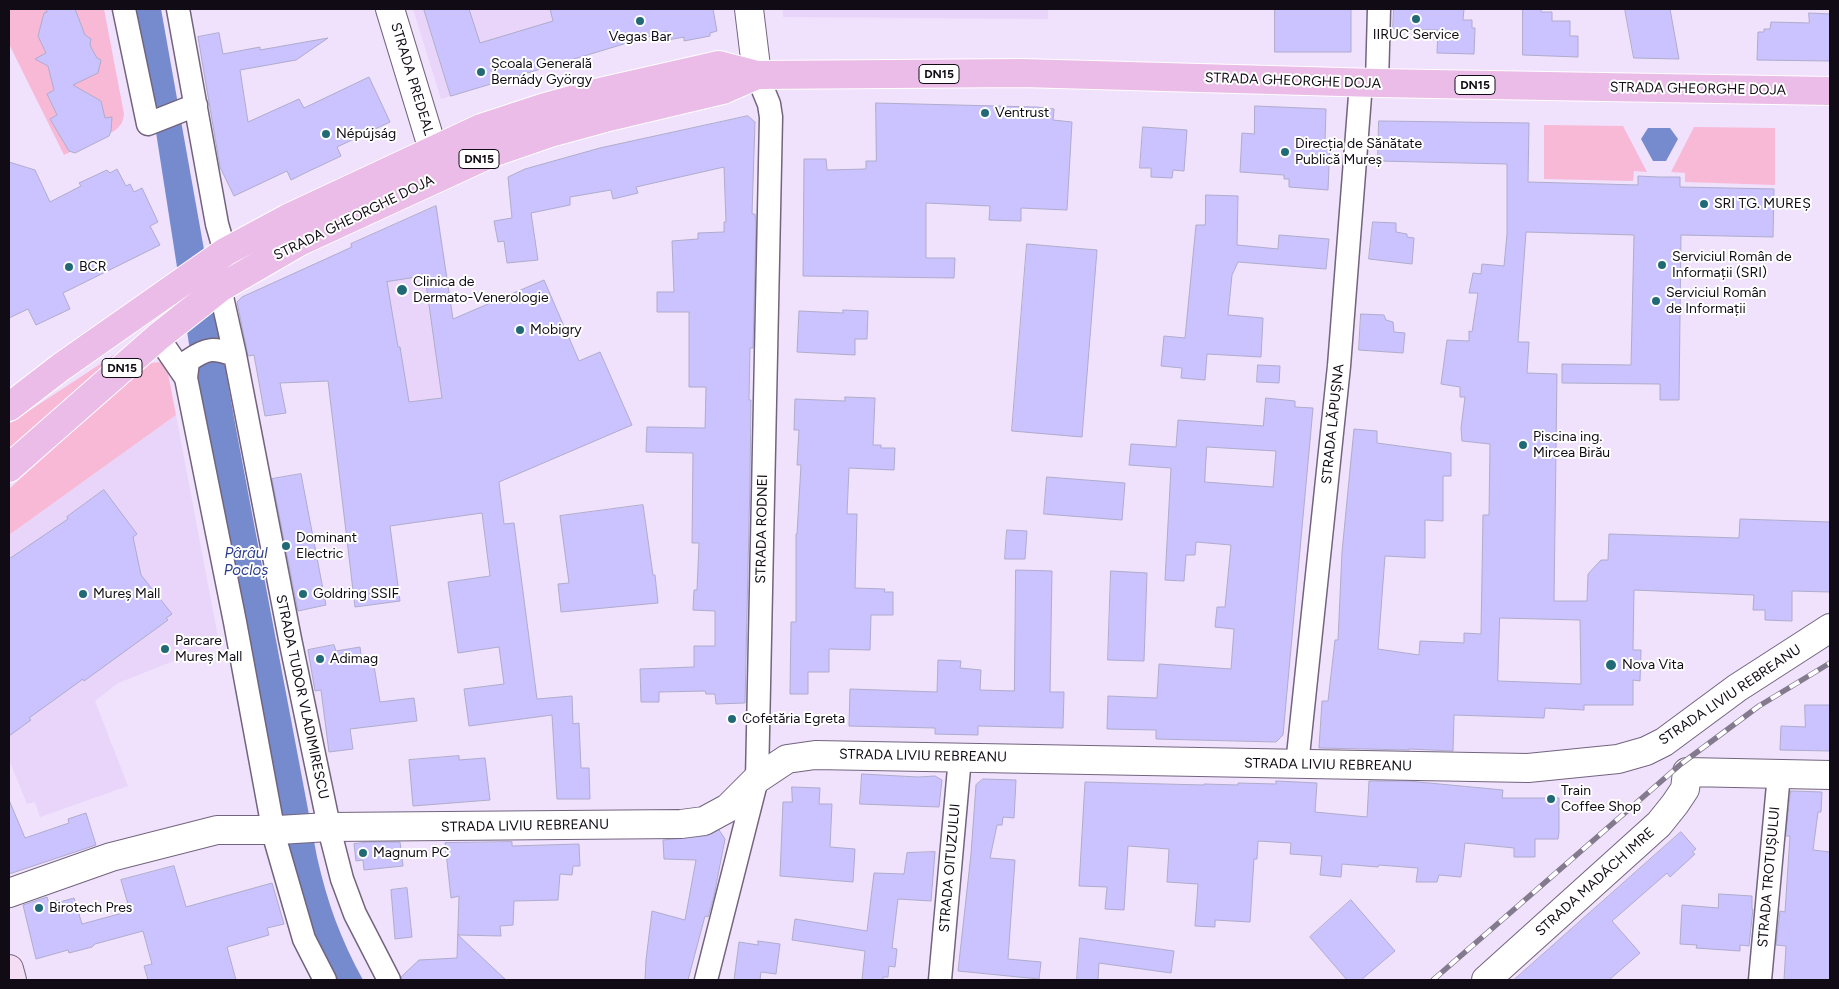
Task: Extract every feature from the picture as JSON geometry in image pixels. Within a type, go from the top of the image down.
[{"type":"main road","name":"STRADA GHEORGHE DOJA","points":[[9,407],[61,367],[225,252],[288,218],[481,128],[542,108],[654,79],[718,65],[757,75],[1022,74],[1369,83],[1830,91]]},
{"type":"main road","name":"STRADA GHEORGHE DOJA","points":[[15,460],[158,337],[220,288],[301,241],[492,153],[550,133],[723,90],[757,75]]},
{"type":"main road","points":[[9,390],[61,367]]},
{"type":"main road","points":[[9,969],[12,980]]},
{"type":"street","points":[[124,9],[148,124],[196,105]]},
{"type":"street","points":[[178,9],[216,224],[225,252]]},
{"type":"street","name":"STRADA PREDEAL","points":[[390,9],[433,150]]},
{"type":"street","name":"STRADA LĂPUȘNA","points":[[1297,764],[1369,83],[1379,9]]},
{"type":"street","points":[[748,10],[757,75]]},
{"type":"street","name":"STRADA RODNEI","points":[[706,980],[757,779],[771,117],[769,104],[757,75]]},
{"type":"street","name":"STRADA TUDOR VLADIMIRESCU","points":[[220,288],[235,355],[281,593],[321,827],[355,914],[389,980]]},
{"type":"street","points":[[158,337],[186,378]]},
{"type":"street","points":[[235,355],[218,349],[202,351],[188,361],[186,378],[287,885],[304,938],[325,980]]},
{"type":"street","name":"STRADA LIVIU REBREANU","points":[[9,893],[111,857],[217,830],[276,830],[321,827],[681,824],[704,821],[728,808],[757,779],[787,759],[815,755],[1528,768],[1618,759],[1646,751],[1664,742],[1737,688],[1830,628]]},
{"type":"street","points":[[1664,742],[1687,772],[1830,775]]},
{"type":"street","name":"STRADA OITUZULUI","points":[[940,980],[960,757]]},
{"type":"street","name":"STRADA MADÁCH IMRE","points":[[1494,976],[1659,824],[1681,795],[1687,772]]},
{"type":"street","name":"STRADA TROTUȘULUI","points":[[1760,980],[1778,774]]},
{"type":"shaded area","points":[[9,9],[104,9],[124,114],[121,124],[114,131],[64,155],[9,44]]},
{"type":"shaded area","name":"Școala Generală Bernády György","points":[[413,9],[609,9],[609,47],[441,99]]},
{"type":"shaded area","points":[[783,9],[1048,9],[1048,19],[783,17]]},
{"type":"shaded area","points":[[1544,125],[1623,126],[1647,172],[1634,171],[1633,181],[1544,179]]},
{"type":"shaded area","points":[[1694,127],[1775,128],[1775,185],[1685,182],[1685,173],[1671,172]]},
{"type":"shaded area","name":"Clinica de Dermato-Venerologie","points":[[437,206],[464,395],[387,405],[364,346],[349,245]]},
{"type":"shaded area","points":[[117,353],[18,444],[9,449],[9,424]]},
{"type":"shaded area","points":[[160,362],[168,373],[176,415],[9,535],[9,489],[142,367]]},
{"type":"shaded area","points":[[176,415],[219,643],[118,683],[95,701],[128,786],[40,817],[35,802],[27,804],[9,760],[9,535]]},
{"type":"water","name":"Pârâul Pocloș","points":[[133,9],[161,9],[237,434],[317,857],[325,890],[336,920],[363,980],[329,980],[302,920],[196,389],[153,113]]},
{"type":"water","points":[[1648,128],[1670,128],[1678,139],[1666,161],[1653,161],[1641,139]]},
{"type":"building","points":[[45,9],[75,9],[85,35],[91,39],[90,45],[93,51],[97,58],[101,60],[98,73],[73,85],[101,101],[105,118],[112,117],[111,131],[109,136],[75,153],[69,151],[50,119],[57,115],[47,94],[54,90],[48,66],[35,59],[46,53],[38,36],[44,13],[47,12]]},
{"type":"building","name":"Școala Generală Bernády György","points":[[424,9],[469,9],[480,43],[553,21],[550,9],[713,9],[717,31],[710,33],[710,36],[684,41],[684,37],[668,40],[667,31],[451,96]]},
{"type":"building","points":[[1275,9],[1351,9],[1351,52],[1275,52]]},
{"type":"building","points":[[1394,9],[1464,9],[1463,20],[1472,20],[1472,28],[1475,28],[1474,54],[1437,53],[1438,30],[1393,29]]},
{"type":"building","points":[[1523,9],[1541,9],[1541,12],[1552,12],[1552,21],[1570,21],[1570,36],[1578,36],[1578,57],[1523,55]]},
{"type":"building","points":[[1625,9],[1670,9],[1679,59],[1634,58]]},
{"type":"building","points":[[1809,13],[1830,14],[1830,61],[1757,60],[1758,32],[1770,29],[1771,22],[1809,23]]},
{"type":"building","points":[[219,33],[223,54],[260,47],[260,50],[328,38],[296,60],[240,70],[248,122],[299,99],[304,108],[369,77],[390,122],[337,147],[341,156],[291,180],[287,171],[234,196],[220,167],[198,37]]},
{"type":"building","points":[[876,103],[1054,109],[1053,120],[1072,122],[1067,210],[1021,208],[1021,221],[989,220],[990,206],[926,203],[926,258],[955,258],[954,278],[803,276],[804,159],[826,159],[827,170],[866,169],[866,161],[876,161]]},
{"type":"building","name":"Direcția de Sănătate Publică Mureș","points":[[1255,106],[1326,109],[1325,142],[1330,142],[1328,190],[1289,187],[1289,179],[1284,179],[1284,175],[1240,172],[1242,133],[1254,134]]},
{"type":"building","points":[[748,116],[755,122],[752,214],[755,214],[756,221],[753,348],[750,348],[750,479],[745,703],[716,704],[715,694],[706,694],[705,691],[659,692],[659,702],[641,702],[640,669],[694,667],[694,646],[715,646],[715,611],[693,610],[694,590],[697,590],[699,543],[692,543],[693,453],[646,452],[647,427],[705,428],[706,387],[689,387],[689,312],[657,312],[657,292],[674,292],[672,241],[698,239],[698,233],[724,232],[724,222],[726,222],[724,167],[636,187],[638,193],[613,199],[611,190],[570,197],[570,205],[531,213],[538,260],[507,263],[504,241],[498,242],[494,221],[512,218],[508,177],[525,169],[600,148]]},
{"type":"building","points":[[1379,121],[1529,123],[1528,182],[1638,185],[1638,176],[1680,177],[1680,187],[1774,189],[1773,237],[1681,235],[1679,400],[1660,400],[1660,384],[1562,383],[1562,364],[1631,365],[1634,235],[1526,232],[1518,342],[1529,342],[1527,373],[1557,374],[1554,601],[1587,601],[1588,574],[1601,560],[1608,560],[1609,534],[1739,538],[1740,519],[1830,522],[1830,592],[1792,591],[1792,621],[1765,620],[1765,610],[1753,610],[1754,595],[1634,590],[1633,650],[1641,650],[1640,681],[1633,680],[1633,705],[1584,705],[1584,710],[1545,708],[1544,718],[1454,715],[1453,751],[1319,748],[1322,701],[1328,701],[1335,640],[1338,640],[1342,552],[1354,429],[1377,431],[1377,443],[1451,453],[1451,476],[1443,476],[1443,521],[1425,520],[1425,558],[1385,556],[1378,649],[1419,655],[1420,641],[1464,643],[1464,633],[1481,634],[1483,515],[1489,515],[1490,444],[1462,441],[1461,428],[1465,397],[1460,397],[1460,387],[1441,384],[1447,340],[1469,341],[1469,331],[1472,332],[1478,293],[1469,293],[1473,273],[1481,274],[1482,264],[1504,266],[1507,234],[1507,164],[1378,161]],"holes":[[[1500,618],[1580,620],[1581,684],[1498,681]]]},
{"type":"building","points":[[1143,127],[1187,130],[1184,171],[1173,170],[1172,178],[1151,177],[1151,168],[1140,168]]},
{"type":"building","points":[[9,162],[35,170],[50,202],[81,186],[79,183],[107,170],[110,173],[117,169],[126,186],[130,184],[134,192],[142,188],[158,222],[150,226],[160,245],[63,293],[70,309],[36,325],[28,309],[9,318]]},
{"type":"building","points":[[1206,195],[1238,196],[1237,245],[1278,249],[1279,235],[1329,239],[1326,269],[1238,262],[1232,275],[1228,315],[1263,318],[1261,357],[1207,354],[1205,380],[1181,378],[1182,368],[1161,366],[1164,336],[1185,338],[1196,225],[1205,225]]},
{"type":"building","points":[[436,206],[453,319],[544,280],[579,361],[600,352],[632,425],[499,482],[504,524],[514,523],[537,699],[572,696],[573,724],[579,723],[581,768],[589,768],[590,799],[557,799],[552,715],[469,726],[464,689],[504,684],[499,647],[458,653],[448,582],[490,576],[482,513],[390,526],[400,601],[355,607],[328,381],[280,383],[286,413],[265,416],[254,355],[248,356],[237,302],[242,297],[352,247],[351,244]],"holes":[[[425,276],[442,398],[409,402],[387,282]]]},
{"type":"building","points":[[1373,222],[1396,223],[1396,232],[1407,234],[1407,237],[1414,238],[1412,264],[1369,259]]},
{"type":"building","points":[[1027,244],[1097,250],[1082,437],[1012,431]]},
{"type":"building","points":[[843,310],[868,311],[867,339],[855,339],[855,355],[797,352],[799,311],[843,313]]},
{"type":"building","points":[[1361,314],[1384,315],[1386,320],[1393,322],[1394,332],[1405,333],[1403,353],[1359,350]]},
{"type":"building","points":[[1258,365],[1280,366],[1279,383],[1257,382]]},
{"type":"building","points":[[845,397],[875,398],[873,445],[881,445],[881,448],[895,448],[894,470],[849,468],[847,514],[857,514],[855,588],[885,589],[884,592],[893,592],[893,615],[871,615],[870,650],[829,649],[829,672],[808,672],[808,694],[790,694],[791,622],[796,622],[796,534],[801,465],[797,465],[799,430],[794,430],[795,399],[845,401]]},
{"type":"building","points":[[1266,398],[1295,401],[1295,407],[1313,408],[1283,735],[1276,742],[1156,739],[1156,730],[1107,729],[1108,696],[1157,698],[1159,664],[1231,669],[1234,629],[1215,627],[1217,607],[1225,607],[1231,545],[1196,542],[1195,555],[1186,555],[1184,581],[1165,580],[1171,468],[1129,465],[1131,444],[1176,447],[1178,420],[1263,426]],"holes":[[[1207,447],[1276,451],[1273,487],[1205,482]]]},
{"type":"building","points":[[301,474],[326,605],[298,611],[272,479]]},
{"type":"building","points":[[1047,477],[1125,483],[1122,520],[1044,514]]},
{"type":"building","name":"Mureș Mall","points":[[104,490],[137,534],[133,537],[141,575],[172,614],[166,618],[168,620],[29,718],[31,720],[9,736],[9,559],[68,519],[67,517]]},
{"type":"building","points":[[643,505],[658,603],[561,612],[558,584],[569,583],[560,516]]},
{"type":"building","points":[[1007,530],[1027,531],[1025,559],[1005,559]]},
{"type":"building","points":[[1016,570],[1052,571],[1050,692],[1064,692],[1063,728],[978,726],[978,735],[935,734],[935,728],[849,726],[850,689],[937,692],[938,660],[961,661],[960,668],[981,670],[980,690],[1014,691]]},
{"type":"building","points":[[1111,571],[1147,573],[1144,661],[1108,660]]},
{"type":"building","points":[[334,645],[336,651],[360,647],[362,662],[373,660],[380,702],[414,698],[417,721],[350,729],[353,749],[329,752],[321,690],[315,691],[308,650]]},
{"type":"building","points":[[1805,705],[1830,705],[1830,751],[1780,750],[1781,726],[1805,727]]},
{"type":"building","points":[[459,756],[459,760],[485,758],[490,800],[413,806],[409,760]]},
{"type":"building","points":[[862,774],[935,776],[942,780],[939,807],[860,804]]},
{"type":"building","points":[[983,779],[1016,780],[1014,818],[1003,817],[1002,825],[997,825],[990,858],[1015,860],[1008,959],[1041,962],[1039,979],[958,971],[971,854],[976,785]]},
{"type":"building","points":[[1276,781],[1317,783],[1315,812],[1367,817],[1369,781],[1408,781],[1503,790],[1502,798],[1559,798],[1558,839],[1535,839],[1535,857],[1514,857],[1514,848],[1465,843],[1461,877],[1439,875],[1437,882],[1416,882],[1418,868],[1379,865],[1378,867],[1342,864],[1341,877],[1320,875],[1322,856],[1290,854],[1291,843],[1258,841],[1257,859],[1254,859],[1250,922],[1215,920],[1215,927],[1195,926],[1198,884],[1167,882],[1169,849],[1128,846],[1124,910],[1105,909],[1107,887],[1079,886],[1085,782],[1238,785],[1238,783],[1276,784]]},
{"type":"building","points":[[792,787],[820,788],[819,804],[832,804],[830,847],[855,849],[853,882],[780,876],[783,802],[792,802]]},
{"type":"building","points":[[1791,791],[1822,792],[1821,812],[1818,812],[1813,850],[1830,852],[1830,980],[1784,980],[1786,946],[1776,945],[1780,911],[1785,912],[1790,836],[1786,836]]},
{"type":"building","points":[[9,800],[25,838],[69,823],[68,819],[86,813],[96,845],[9,874]]},
{"type":"building","points":[[719,830],[725,839],[714,896],[708,917],[705,916],[688,980],[645,980],[652,911],[685,920],[696,860],[664,859],[663,840],[706,836]]},
{"type":"building","points":[[1681,832],[1696,849],[1692,852],[1695,854],[1670,877],[1667,873],[1612,921],[1640,953],[1609,980],[1514,980]]},
{"type":"building","points":[[400,842],[403,866],[364,870],[363,860],[356,861],[354,844]]},
{"type":"building","points":[[512,842],[512,846],[579,844],[580,866],[573,866],[572,875],[560,874],[558,900],[514,901],[513,925],[500,926],[501,936],[458,935],[506,980],[402,980],[401,977],[419,960],[457,958],[459,896],[451,898],[445,843]]},
{"type":"building","points":[[935,852],[931,901],[898,899],[892,948],[897,949],[895,967],[889,966],[888,977],[883,977],[883,980],[862,980],[865,951],[792,940],[795,919],[867,931],[874,873],[904,874],[907,853]]},
{"type":"building","points":[[174,866],[186,907],[272,883],[284,924],[267,928],[269,935],[227,947],[236,980],[148,980],[144,966],[152,964],[143,931],[95,944],[92,947],[69,953],[68,950],[36,959],[23,905],[47,897],[49,903],[74,898],[82,924],[130,911],[121,880]]},
{"type":"building","points":[[407,888],[412,937],[395,939],[391,890]]},
{"type":"building","points":[[1719,894],[1752,896],[1753,909],[1749,946],[1740,945],[1740,951],[1696,948],[1697,945],[1680,944],[1682,905],[1718,908]]},
{"type":"building","points":[[1351,900],[1395,951],[1361,980],[1347,980],[1310,937]]},
{"type":"building","points":[[1080,938],[1174,951],[1171,973],[1099,963],[1098,980],[1077,980]]},
{"type":"building","points":[[758,941],[780,944],[776,974],[761,972],[760,980],[734,980],[739,942],[758,945]]},
{"type":"railway","points":[[1433,980],[1681,764],[1759,706],[1830,663]]},
{"type":"place","name":"IIRUC Service","points":[[1416,19]]},
{"type":"place","name":"Vegas Bar","points":[[640,21]]},
{"type":"place","name":"Școala Generală Bernády György","points":[[481,72]]},
{"type":"place","name":"Ventrust","points":[[985,113]]},
{"type":"place","name":"Népújság","points":[[326,134]]},
{"type":"place","name":"Direcția de Sănătate Publică Mureș","points":[[1285,152]]},
{"type":"place","name":"SRI TG. MUREȘ","points":[[1704,204]]},
{"type":"place","name":"Serviciul Român de Informații (SRI)","points":[[1662,265]]},
{"type":"place","name":"BCR","points":[[69,267]]},
{"type":"place","name":"Clinica de Dermato-Venerologie","points":[[402,290]]},
{"type":"place","name":"Serviciul Român de Informații","points":[[1656,301]]},
{"type":"place","name":"Mobigry","points":[[520,330]]},
{"type":"place","name":"Piscina ing. Mircea Birău","points":[[1523,445]]},
{"type":"place","name":"Dominant Electric","points":[[286,546]]},
{"type":"place","name":"Mureș Mall","points":[[83,594]]},
{"type":"place","name":"Goldring SSIF","points":[[303,594]]},
{"type":"place","name":"Parcare Mureș Mall","points":[[165,649]]},
{"type":"place","name":"Adimag","points":[[320,659]]},
{"type":"place","name":"Nova Vita","points":[[1611,665]]},
{"type":"place","name":"Cofetăria Egreta","points":[[732,719]]},
{"type":"place","name":"Train Coffee Shop","points":[[1551,799]]},
{"type":"place","name":"Magnum PC","points":[[363,853]]},
{"type":"place","name":"Birotech Pres","points":[[39,908]]}]
